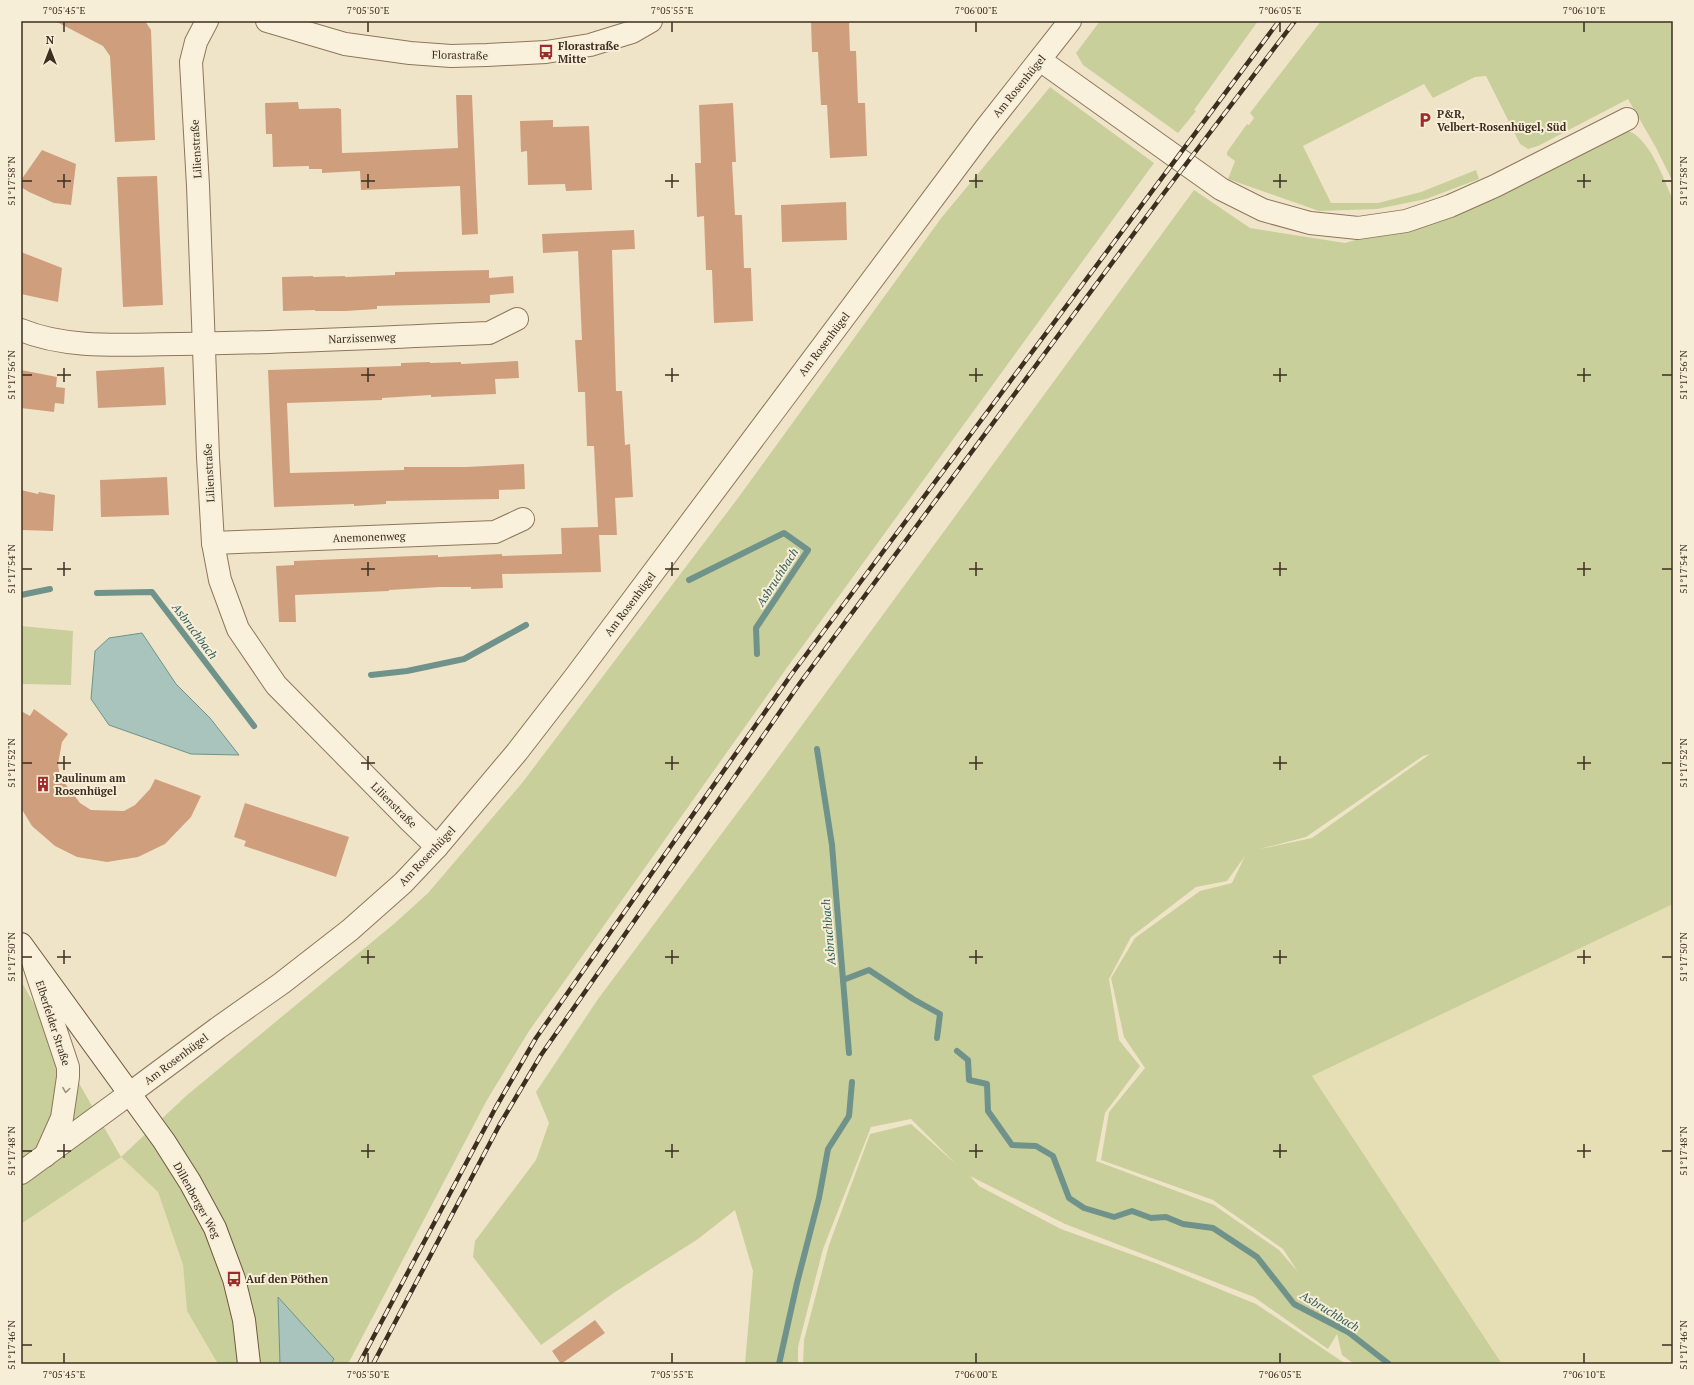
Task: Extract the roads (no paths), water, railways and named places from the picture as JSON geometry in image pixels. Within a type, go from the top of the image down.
[{"type":"street","name":"Lilienstraße","points":[[207,21],[196,42],[191,62],[198,186],[208,457],[213,543],[220,580],[238,629],[276,685],[437,847]]},
{"type":"street","name":"Florastraße","points":[[267,21],[345,44],[410,53],[451,56],[487,56],[546,52],[590,45],[632,32],[651,21]]},
{"type":"street","name":"Am Rosenhügel","points":[[129,1094],[282,983],[350,930],[403,883],[437,847],[517,752],[575,677],[985,129],[1070,21]]},
{"type":"street","points":[[1040,60],[1221,189],[1262,210],[1310,223],[1358,228],[1406,221],[1450,206],[1495,186],[1627,119]]},
{"type":"street","name":"Narzissenweg","points":[[21,330],[31,334],[83,343],[108,345],[204,344],[489,333],[517,319]]},
{"type":"street","name":"Anemonenweg","points":[[213,543],[495,532],[523,520]]},
{"type":"street","name":"Elberfelder Straße","points":[[26,951],[129,1094]]},
{"type":"street","name":"Elberfelder Straße","points":[[26,951],[68,1067],[62,1118],[45,1156]]},
{"type":"street","points":[[21,1173],[129,1094]]},
{"type":"street","name":"Dillenberger Weg","points":[[129,1094],[164,1141],[190,1182],[215,1228],[234,1279],[244,1320],[249,1364]]},
{"type":"water","points":[[142,633],[176,684],[210,718],[239,755],[191,754],[109,725],[91,699],[95,651],[109,638]]},
{"type":"water","points":[[278,1297],[334,1359],[331,1364],[280,1364]]},
{"type":"waterway","name":"Asbruchbach","points":[[689,580],[784,533],[808,550],[756,628],[757,654]]},
{"type":"waterway","name":"Asbruchbach","points":[[21,595],[50,589]]},
{"type":"waterway","name":"Asbruchbach","points":[[97,593],[152,592],[254,726]]},
{"type":"waterway","name":"Asbruchbach","points":[[371,675],[407,671],[464,659],[526,625]]},
{"type":"waterway","name":"Asbruchbach","points":[[817,749],[832,845],[843,980],[869,970],[913,999],[940,1014],[937,1038]]},
{"type":"waterway","points":[[843,980],[849,1053]]},
{"type":"waterway","name":"Asbruchbach","points":[[957,1051],[968,1060],[969,1080],[987,1084],[988,1111],[1012,1145],[1036,1146],[1053,1156],[1069,1198],[1084,1208],[1114,1217],[1132,1211],[1151,1218],[1166,1217],[1183,1224],[1213,1228],[1257,1257],[1294,1304],[1348,1332],[1389,1364]]},
{"type":"waterway","points":[[779,1364],[797,1283],[819,1198],[828,1149],[849,1116],[852,1082]]},
{"type":"railway","points":[[359,1364],[496,1107],[536,1038],[791,675],[1279,21]]},
{"type":"railway","points":[[373,1364],[500,1124],[541,1055],[800,683],[1164,193],[1295,21]]},
{"type":"place","name":"Florastraße Mitte","points":[[546,52]]},
{"type":"place","name":"P&R, Velbert-Rosenhügel, Süd","points":[[1425,120]]},
{"type":"place","name":"Paulinum am Rosenhügel","points":[[43,784]]},
{"type":"place","name":"Auf den Pöthen","points":[[234,1279]]}]
